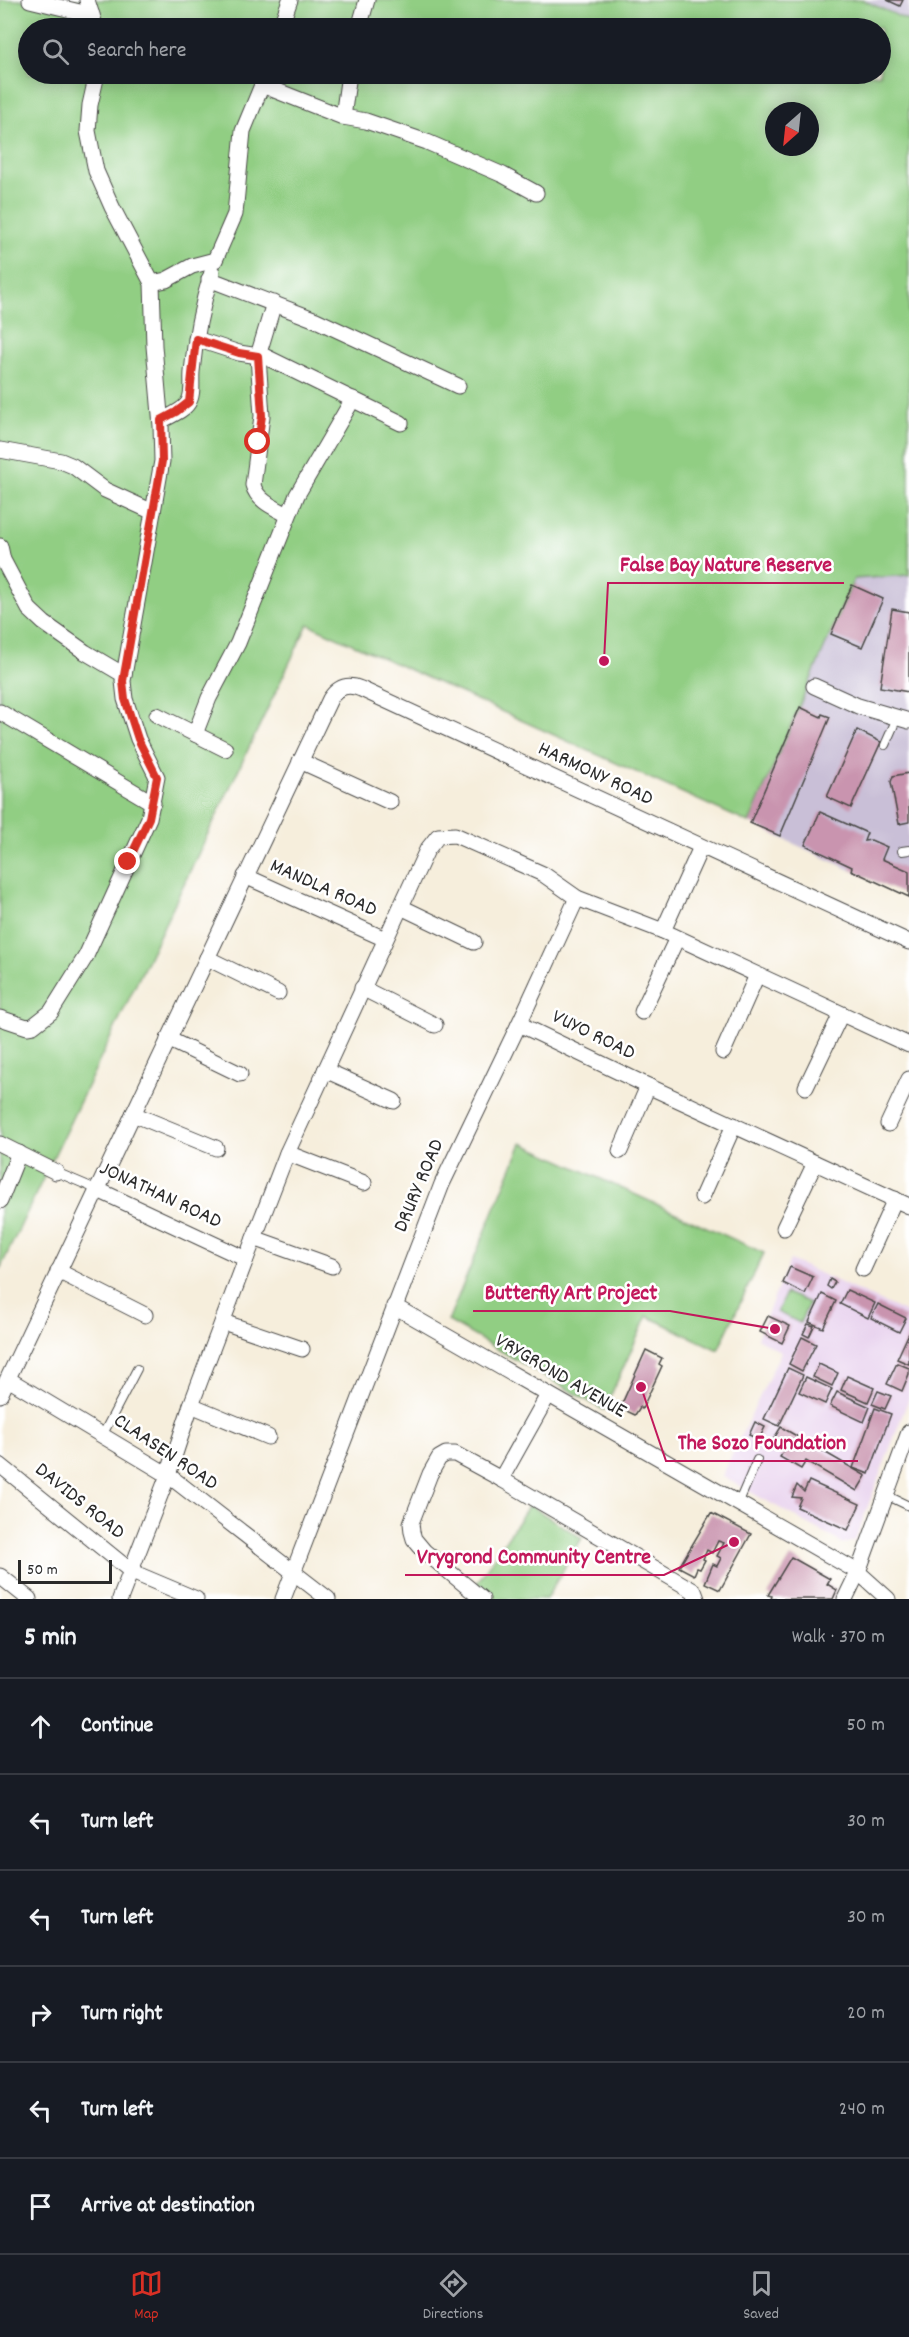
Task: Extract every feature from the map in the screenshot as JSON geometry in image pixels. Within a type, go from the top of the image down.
[{"type":"street","points":[[30,0],[82,18]]},
{"type":"street","points":[[87,0],[93,18]]},
{"type":"street","points":[[284,18],[290,0]]},
{"type":"street","points":[[362,18],[366,0]]},
{"type":"street","points":[[0,1018],[27,1027],[33,1026],[51,1012],[86,956],[149,818],[157,777],[138,739],[125,699],[124,675],[162,461],[152,283],[96,171],[88,131],[95,84]]},
{"type":"street","points":[[161,420],[189,402],[202,306],[215,260],[236,214],[243,131],[262,84]]},
{"type":"street","points":[[274,84],[343,117],[427,142],[503,175],[536,193]]},
{"type":"street","points":[[343,117],[348,84]]},
{"type":"street","points":[[152,283],[166,280],[192,266],[215,260]]},
{"type":"street","points":[[209,279],[336,329],[458,386]]},
{"type":"street","points":[[274,303],[258,356],[262,416],[254,485],[255,492],[260,497],[288,515]]},
{"type":"street","points":[[196,339],[239,353],[266,357],[401,423]]},
{"type":"street","points":[[195,734],[209,698],[238,643],[297,495],[353,399]]},
{"type":"street","points":[[0,450],[61,461],[73,466],[105,490],[153,512]]},
{"type":"street","points":[[0,546],[3,560],[29,609],[44,623],[85,652],[124,675]]},
{"type":"street","name":"HARMONY ROAD","points":[[0,1395],[300,761],[335,691],[341,687],[355,686],[909,942]]},
{"type":"street","points":[[814,686],[858,706],[903,719]]},
{"type":"street","points":[[0,712],[153,803]]},
{"type":"street","points":[[157,715],[225,749]]},
{"type":"street","points":[[300,761],[390,802]]},
{"type":"street","points":[[120,1599],[287,1153],[427,850],[438,836],[455,835],[543,874],[577,898],[663,931],[909,1045]]},
{"type":"street","points":[[663,931],[701,847]]},
{"type":"street","name":"MANDLA ROAD","points":[[245,876],[385,939]]},
{"type":"street","name":"DRURY ROAD","points":[[283,1599],[442,1184],[577,898]]},
{"type":"street","points":[[401,907],[474,942]]},
{"type":"street","points":[[642,1012],[677,938]]},
{"type":"street","points":[[207,958],[278,993]]},
{"type":"street","points":[[723,1052],[758,975]]},
{"type":"street","points":[[362,988],[435,1025]]},
{"type":"street","points":[[806,1087],[841,1014]]},
{"type":"street","name":"VUYO ROAD","points":[[519,1024],[648,1086],[902,1202],[863,1269]]},
{"type":"street","points":[[168,1039],[240,1074]]},
{"type":"street","points":[[325,1070],[394,1101]]},
{"type":"street","points":[[888,1124],[909,1079]]},
{"type":"street","name":"VUYO ROAD","points":[[620,1151],[648,1086]]},
{"type":"street","points":[[133,1114],[216,1148]]},
{"type":"street","points":[[702,1197],[734,1125]]},
{"type":"street","points":[[0,1144],[56,1172]]},
{"type":"street","points":[[0,1202],[19,1153]]},
{"type":"street","points":[[287,1153],[364,1183]]},
{"type":"street","points":[[784,1228],[815,1163]]},
{"type":"street","name":"JONATHAN ROAD","points":[[96,1189],[246,1259]]},
{"type":"street","points":[[254,1238],[332,1266]]},
{"type":"street","points":[[58,1271],[146,1316]]},
{"type":"street","name":"VRYGROND AVENUE","points":[[394,1305],[858,1572],[888,1599]]},
{"type":"street","points":[[223,1322],[302,1348]]},
{"type":"street","name":"CLAASEN ROAD","points":[[8,1379],[168,1475],[328,1599]]},
{"type":"street","points":[[501,1479],[548,1395]]},
{"type":"street","points":[[191,1405],[268,1437]]},
{"type":"street","points":[[844,1599],[858,1572],[886,1495],[906,1451],[909,1432]]},
{"type":"street","points":[[482,1599],[418,1545],[412,1532],[411,1522],[430,1474],[440,1458],[446,1454],[455,1454],[501,1479],[694,1591],[697,1599]]},
{"type":"street","name":"DAVIDS ROAD","points":[[0,1465],[132,1572],[196,1599]]},
{"type":"street","points":[[0,1576],[29,1599]]},
{"type":"lane","points":[[885,745],[903,719]]},
{"type":"lane","name":"JONATHAN ROAD","points":[[56,1172],[96,1189]]},
{"type":"lane","points":[[102,1436],[137,1369]]},
{"type":"lane","points":[[738,1504],[758,1460]]},
{"type":"lane","points":[[886,1495],[909,1506]]},
{"type":"shaded area","points":[[863,0],[909,0],[909,21]]},
{"type":"shaded area","points":[[909,575],[909,897],[749,823],[854,579]]},
{"type":"shaded area","points":[[790,1260],[909,1314],[909,1398],[855,1540],[844,1544],[722,1476],[781,1352],[757,1338]]},
{"type":"green space","points":[[0,0],[863,0],[909,21],[909,575],[854,579],[749,823],[308,624],[0,1269]]},
{"type":"green space","points":[[522,1143],[764,1253],[718,1350],[647,1316],[604,1410],[448,1321]]},
{"type":"green space","points":[[786,1293],[809,1303],[800,1323],[777,1312]]},
{"type":"green space","points":[[529,1505],[582,1538],[546,1599],[497,1599],[477,1583]]},
{"type":"building","points":[[887,0],[903,0],[900,6]]},
{"type":"building","points":[[852,585],[883,599],[862,647],[831,634]]},
{"type":"building","points":[[892,609],[909,612],[909,692],[880,687]]},
{"type":"building","points":[[800,707],[821,717],[822,714],[830,717],[780,836],[750,823]]},
{"type":"building","points":[[857,730],[881,742],[851,808],[827,797]]},
{"type":"building","points":[[909,773],[909,822],[899,824],[891,782],[893,776]]},
{"type":"building","points":[[820,812],[867,833],[864,841],[871,840],[887,847],[882,859],[909,871],[909,897],[805,845]]},
{"type":"building","points":[[790,1267],[813,1277],[805,1294],[783,1283]]},
{"type":"building","points":[[830,1279],[835,1282],[831,1289],[827,1286]]},
{"type":"building","points":[[847,1290],[875,1303],[868,1318],[840,1304]]},
{"type":"building","points":[[822,1294],[836,1301],[823,1328],[809,1322]]},
{"type":"building","points":[[878,1304],[906,1318],[899,1332],[871,1318]]},
{"type":"building","points":[[768,1316],[790,1326],[782,1343],[760,1332]]},
{"type":"building","points":[[808,1324],[814,1326],[809,1337],[803,1334]]},
{"type":"building","points":[[909,1333],[909,1364],[897,1359]]},
{"type":"building","points":[[802,1337],[816,1344],[802,1371],[789,1364]]},
{"type":"building","points":[[646,1350],[662,1358],[659,1364],[662,1366],[642,1409],[640,1407],[635,1415],[620,1408]]},
{"type":"building","points":[[897,1363],[909,1368],[902,1391],[887,1384]]},
{"type":"building","points":[[819,1364],[838,1373],[832,1386],[813,1377]]},
{"type":"building","points":[[788,1368],[803,1375],[779,1426],[764,1419]]},
{"type":"building","points":[[847,1376],[874,1388],[868,1402],[841,1390]]},
{"type":"building","points":[[806,1377],[832,1389],[825,1404],[799,1392]]},
{"type":"building","points":[[878,1391],[891,1396],[885,1409],[872,1404]]},
{"type":"building","points":[[837,1392],[870,1407],[864,1422],[830,1406]]},
{"type":"building","points":[[875,1408],[891,1414],[869,1474],[853,1468]]},
{"type":"building","points":[[755,1422],[765,1427],[759,1439],[749,1435]]},
{"type":"building","points":[[781,1427],[866,1476],[857,1491],[806,1461],[801,1469],[780,1457],[786,1447],[773,1440]]},
{"type":"building","points":[[809,1481],[860,1504],[848,1530],[797,1507],[801,1498],[792,1497],[797,1485],[804,1492]]},
{"type":"building","points":[[711,1513],[751,1534],[720,1590],[705,1583],[713,1564],[717,1566],[721,1558],[717,1556],[724,1543],[718,1541],[712,1553],[707,1550],[703,1559],[705,1560],[694,1575],[679,1567]]},
{"type":"building","points":[[791,1557],[830,1579],[827,1584],[837,1590],[833,1599],[771,1599],[772,1596],[768,1595]]},
{"type":"place","name":"False Bay Nature Reserve","points":[[604,661]]},
{"type":"place","name":"Butterfly Art Project","points":[[775,1329]]},
{"type":"place","name":"The Sozo Foundation","points":[[641,1387]]},
{"type":"place","name":"Vrygrond Community Centre","points":[[734,1542]]},
{"type":"route","points":[[128,862],[149,818],[157,777],[138,739],[125,699],[123,681],[162,461],[161,420],[189,402],[192,392],[191,374],[196,339],[239,353],[258,356],[262,416],[258,442]]}]
